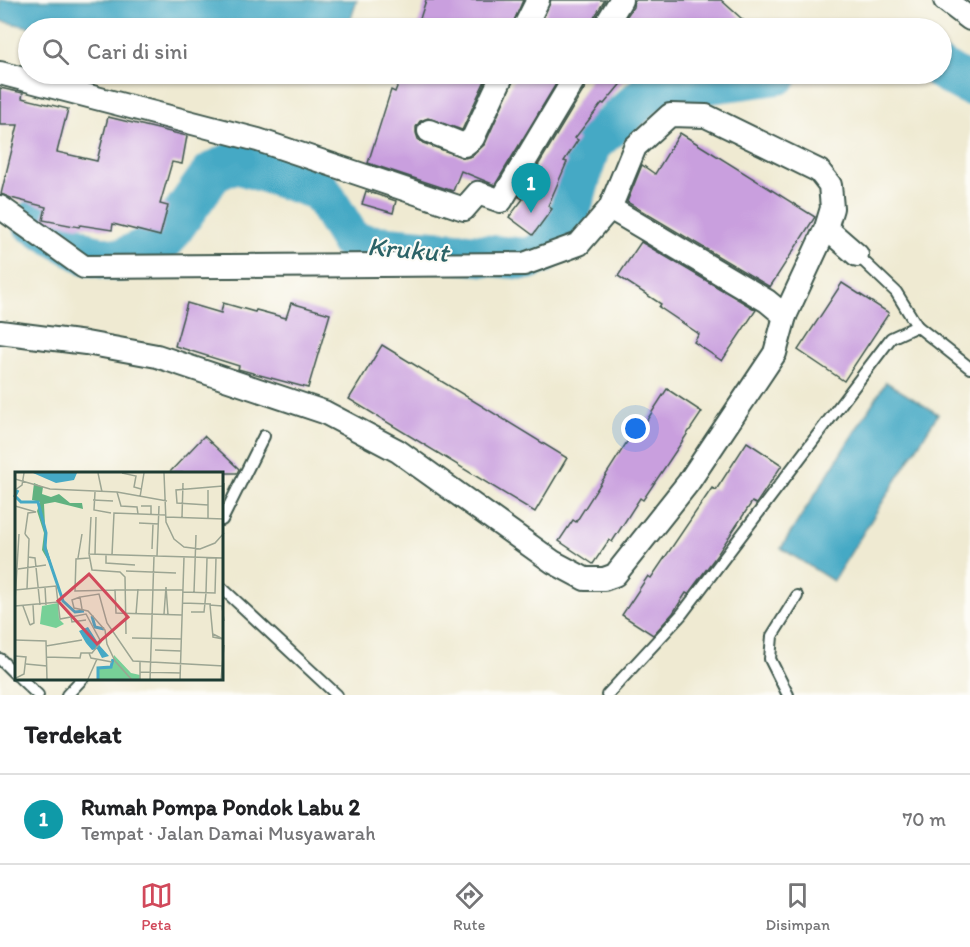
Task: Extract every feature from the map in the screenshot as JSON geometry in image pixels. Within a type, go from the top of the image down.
[{"type":"street","points":[[529,18],[538,0]]},
{"type":"street","points":[[610,18],[621,0]]},
{"type":"street","points":[[950,2],[970,20]]},
{"type":"street","points":[[0,73],[18,78]]},
{"type":"street","points":[[42,84],[258,140],[464,209],[478,192],[501,201],[571,84]]},
{"type":"street","points":[[429,131],[464,145],[473,138],[498,84]]},
{"type":"street","points":[[0,207],[84,267],[524,264],[579,244],[610,208],[635,147],[670,115],[706,117],[819,171],[830,185],[832,208],[826,228],[785,316],[775,353],[688,483],[615,575],[604,579],[585,579],[553,562],[398,451],[324,412],[157,356],[86,343],[0,332]]},
{"type":"street","points":[[610,208],[767,301],[785,316]]},
{"type":"street","points":[[826,228],[856,255]]},
{"type":"lane","points":[[856,255],[896,292],[917,326],[970,368]]},
{"type":"lane","points":[[607,695],[681,615],[891,338],[917,326]]},
{"type":"lane","points":[[224,516],[264,436]]},
{"type":"lane","points":[[224,590],[337,695]]},
{"type":"lane","points":[[788,695],[770,659],[772,636],[797,596]]},
{"type":"lane","points":[[0,659],[15,674]]},
{"type":"lane","points":[[22,680],[38,695]]},
{"type":"lane","points":[[67,695],[81,680]]},
{"type":"water","points":[[0,0],[357,0],[351,18],[18,18],[18,25],[0,21]]},
{"type":"water","points":[[886,382],[938,414],[833,581],[781,548]]},
{"type":"building","points":[[426,0],[523,0],[515,18],[420,18]]},
{"type":"building","points":[[551,0],[605,0],[594,18],[543,18]]},
{"type":"building","points":[[634,0],[721,0],[741,18],[626,18],[633,7]]},
{"type":"building","points":[[398,84],[483,84],[462,130],[428,118],[420,121],[416,127],[418,139],[423,143],[465,158],[472,156],[485,144],[512,84],[556,84],[495,185],[461,171],[453,191],[368,163],[391,90],[395,92]]},
{"type":"building","points":[[587,84],[621,84],[604,104],[602,103],[575,138],[578,140],[564,161],[567,162],[548,206],[552,209],[533,235],[509,217],[523,199],[519,197]]},
{"type":"building","points":[[0,88],[23,93],[22,98],[68,109],[57,152],[97,161],[108,117],[187,136],[182,164],[172,162],[160,204],[168,206],[160,236],[113,224],[112,230],[43,220],[46,207],[1,194],[18,125],[0,125]]},
{"type":"building","points":[[680,133],[815,217],[770,287],[627,202],[642,165],[655,174]]},
{"type":"building","points":[[366,191],[396,201],[393,213],[362,204]]},
{"type":"building","points":[[641,242],[756,310],[722,361],[694,342],[699,334],[659,307],[661,304],[618,276]]},
{"type":"building","points":[[842,283],[889,313],[844,381],[798,350]]},
{"type":"building","points":[[187,303],[221,313],[223,303],[286,318],[291,303],[330,314],[308,388],[238,369],[239,366],[175,346]]},
{"type":"building","points":[[382,345],[567,458],[535,512],[349,399]]},
{"type":"building","points":[[667,389],[702,412],[643,500],[640,498],[612,542],[609,540],[593,564],[559,541],[573,520],[576,522],[632,434],[636,437]]},
{"type":"building","points":[[204,436],[239,469],[237,473],[170,472]]},
{"type":"building","points":[[747,442],[782,465],[756,504],[752,502],[688,594],[686,593],[673,613],[653,635],[622,615],[648,576],[651,578],[712,488],[716,490]]},
{"type":"waterway","name":"Krukut","points":[[952,75],[970,85]]},
{"type":"waterway","name":"Krukut","points":[[32,222],[87,254],[119,261],[165,239],[212,173],[234,162],[320,190],[353,244],[527,259],[542,253],[568,218],[590,145],[650,91],[703,84]]},
{"type":"place","name":"Rumah Pompa Pondok Labu 2","points":[[531,213]]}]
